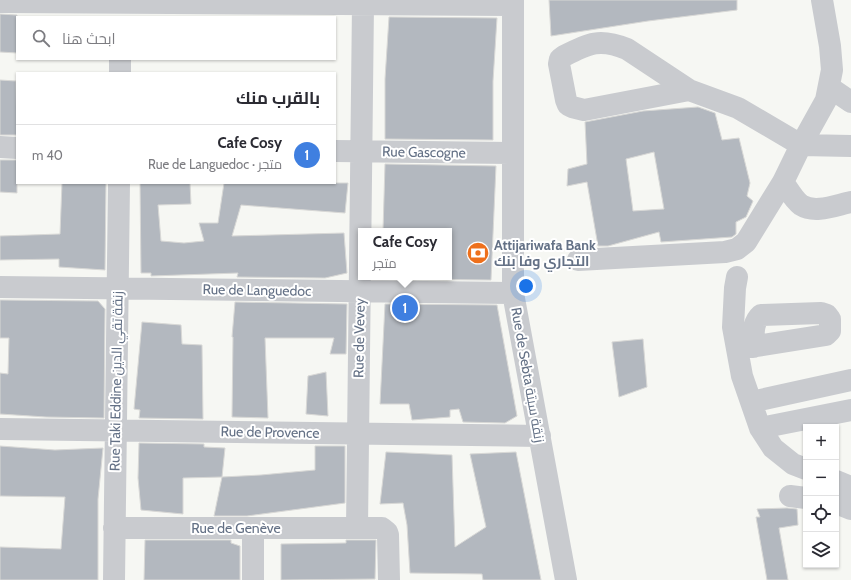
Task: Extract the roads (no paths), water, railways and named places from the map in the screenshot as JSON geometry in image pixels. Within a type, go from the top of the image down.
[{"type":"street","points":[[578,260],[725,252],[737,249],[746,242],[783,182],[801,145],[826,100],[832,70],[830,46],[822,0]]},
{"type":"street","points":[[0,1],[121,10],[363,4],[513,3]]},
{"type":"street","name":"Rue de Sebta زنقة سبتة","points":[[513,3],[513,293],[566,580]]},
{"type":"street","name":"Rue de Vevey","points":[[360,228],[363,4]]},
{"type":"street","points":[[689,90],[594,108],[577,109],[568,105],[566,100],[559,64],[560,59],[593,43],[618,45],[628,49],[689,90],[738,108],[801,145],[851,146]]},
{"type":"street","points":[[120,60],[120,72]]},
{"type":"street","points":[[829,87],[851,102]]},
{"type":"street","points":[[0,147],[16,148]]},
{"type":"street","name":"Rue Gascogne","points":[[336,151],[513,153]]},
{"type":"street","points":[[783,182],[800,204],[808,208],[823,208],[851,202]]},
{"type":"street","name":"Rue Taki Eddine زنقة تقي الدين","points":[[114,580],[119,184]]},
{"type":"street","points":[[738,277],[735,288],[734,327],[745,348],[742,376],[760,428],[773,448],[793,464],[803,468]]},
{"type":"street","name":"Rue de Vevey","points":[[357,528],[360,280]]},
{"type":"street","name":"Rue de Languedoc","points":[[0,287],[513,293]]},
{"type":"street","points":[[751,402],[851,380]]},
{"type":"street","points":[[760,428],[851,410]]},
{"type":"street","name":"Rue de Provence","points":[[0,429],[540,436]]},
{"type":"street","points":[[839,482],[851,487]]},
{"type":"street","points":[[839,504],[851,509]]},
{"type":"street","name":"Rue de Genève","points":[[114,528],[382,528],[388,532],[389,580]]},
{"type":"street","points":[[253,528],[253,580]]},
{"type":"place","name":"Attijariwafa Bank التجاري وفا بنك","points":[[478,253]]},
{"type":"place","name":"Cafe Cosy","points":[[405,308]]}]
